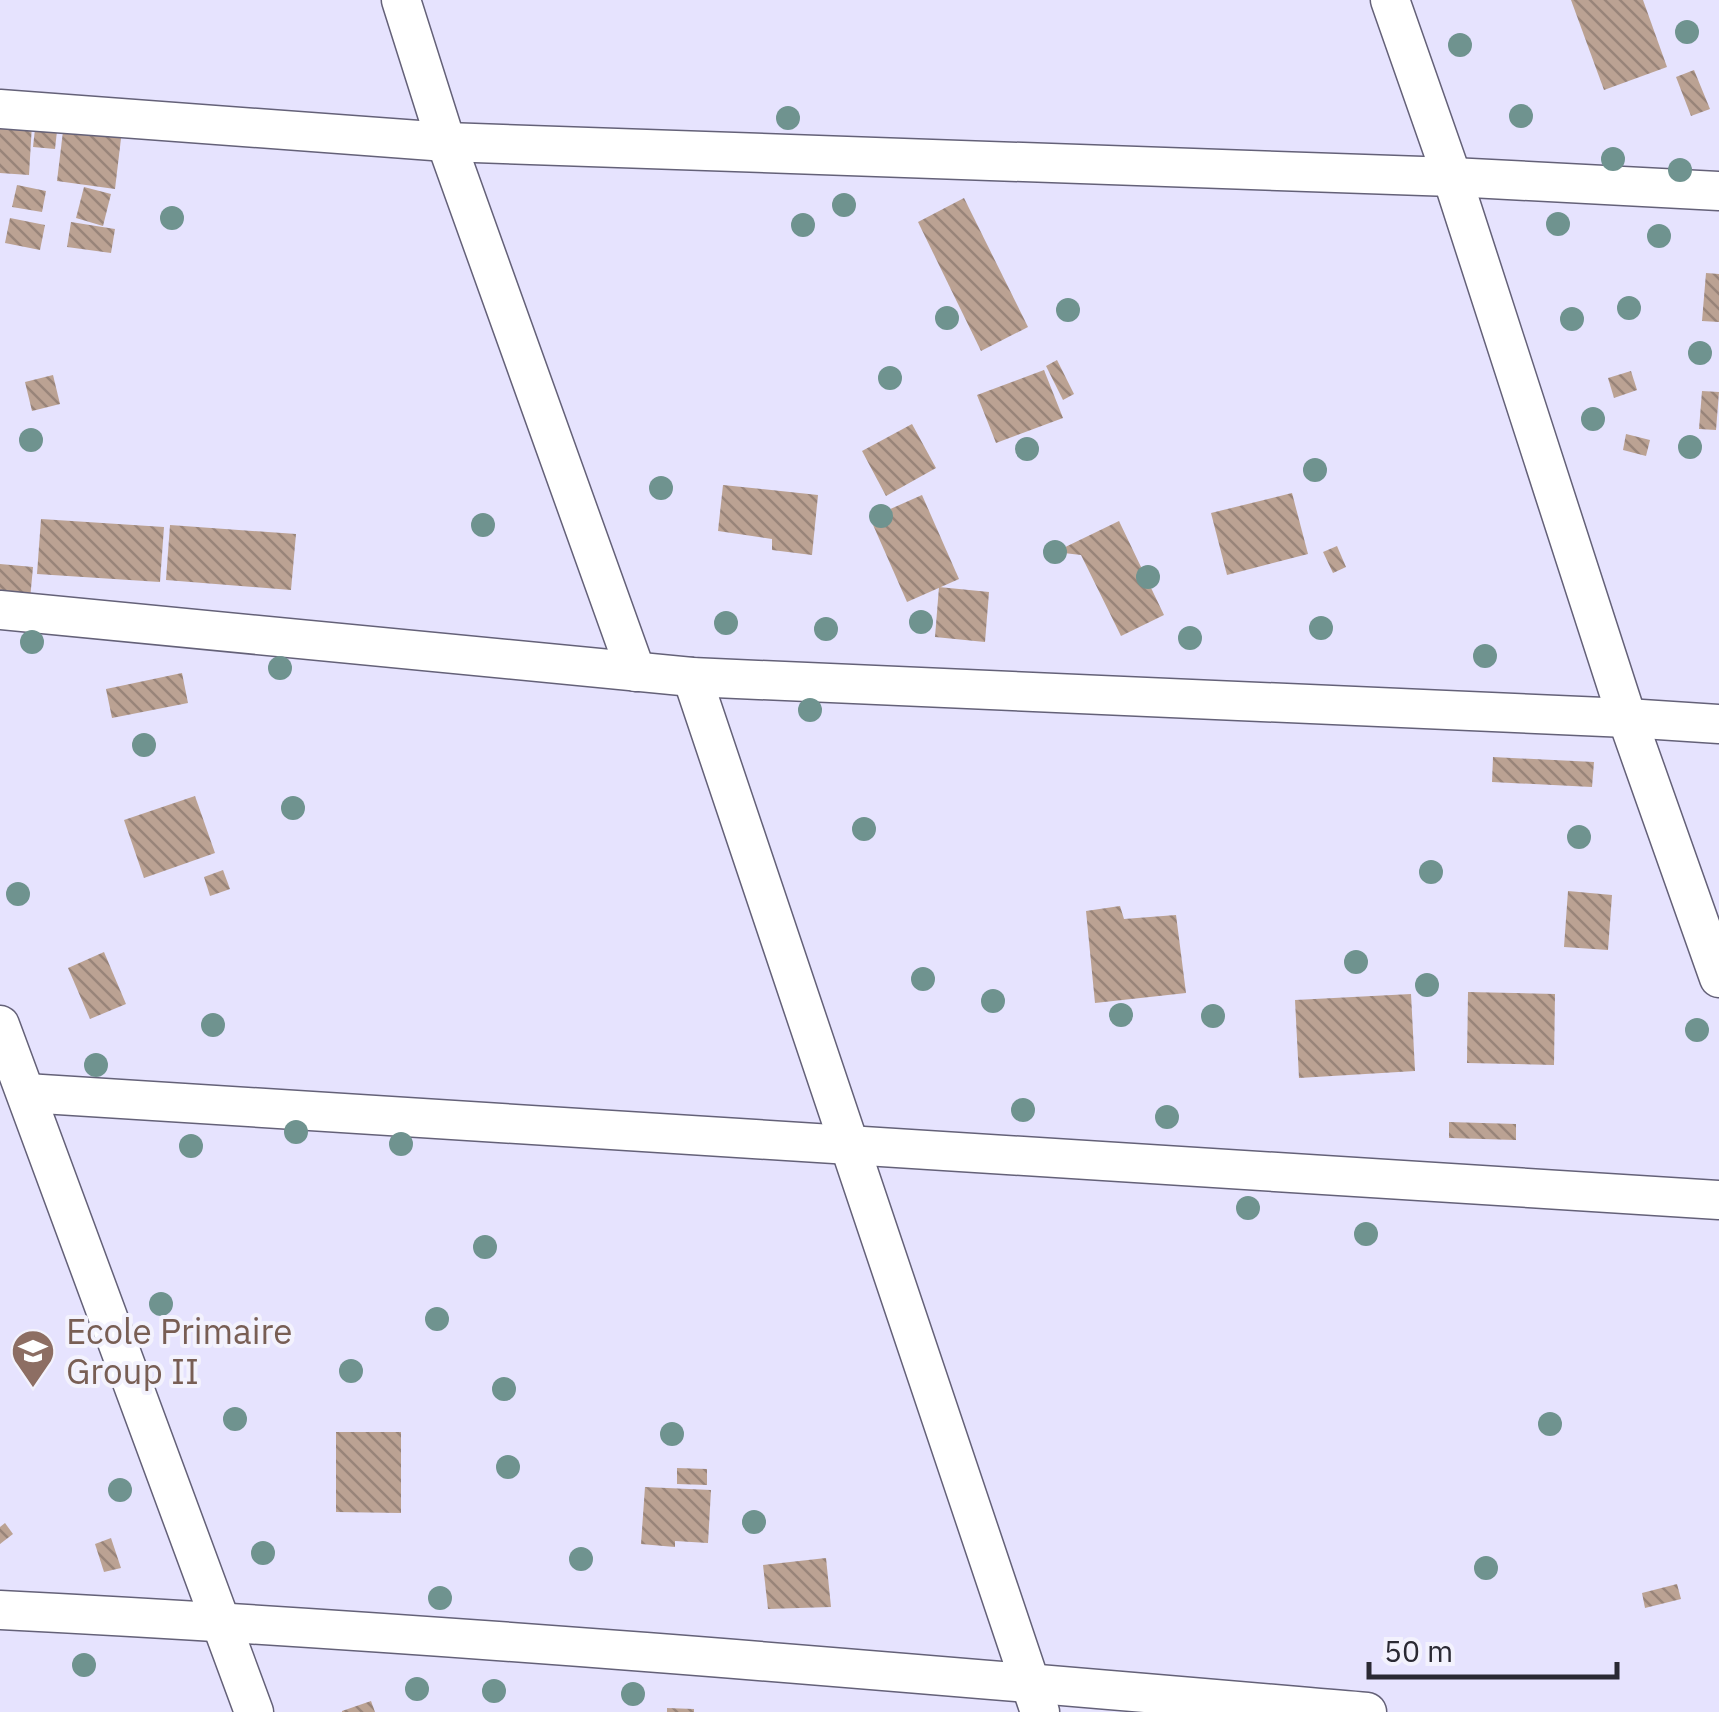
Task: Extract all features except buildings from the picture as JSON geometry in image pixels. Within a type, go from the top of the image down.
[{"type":"street","points":[[401,0],[446,142],[636,672]]},
{"type":"street","points":[[1390,0],[1452,177],[1627,718],[1719,978]]},
{"type":"street","points":[[0,109],[446,142],[1452,177],[1719,191]]},
{"type":"street","points":[[0,610],[692,678],[1719,724]]},
{"type":"street","points":[[692,678],[1035,1698]]},
{"type":"street","points":[[0,1024],[254,1712]]},
{"type":"street","points":[[26,1093],[1719,1200]]},
{"type":"street","points":[[0,1610],[221,1621],[1035,1698],[1368,1712]]},
{"type":"place","name":"Ecole Primaire Group II","points":[[33,1389]]}]
